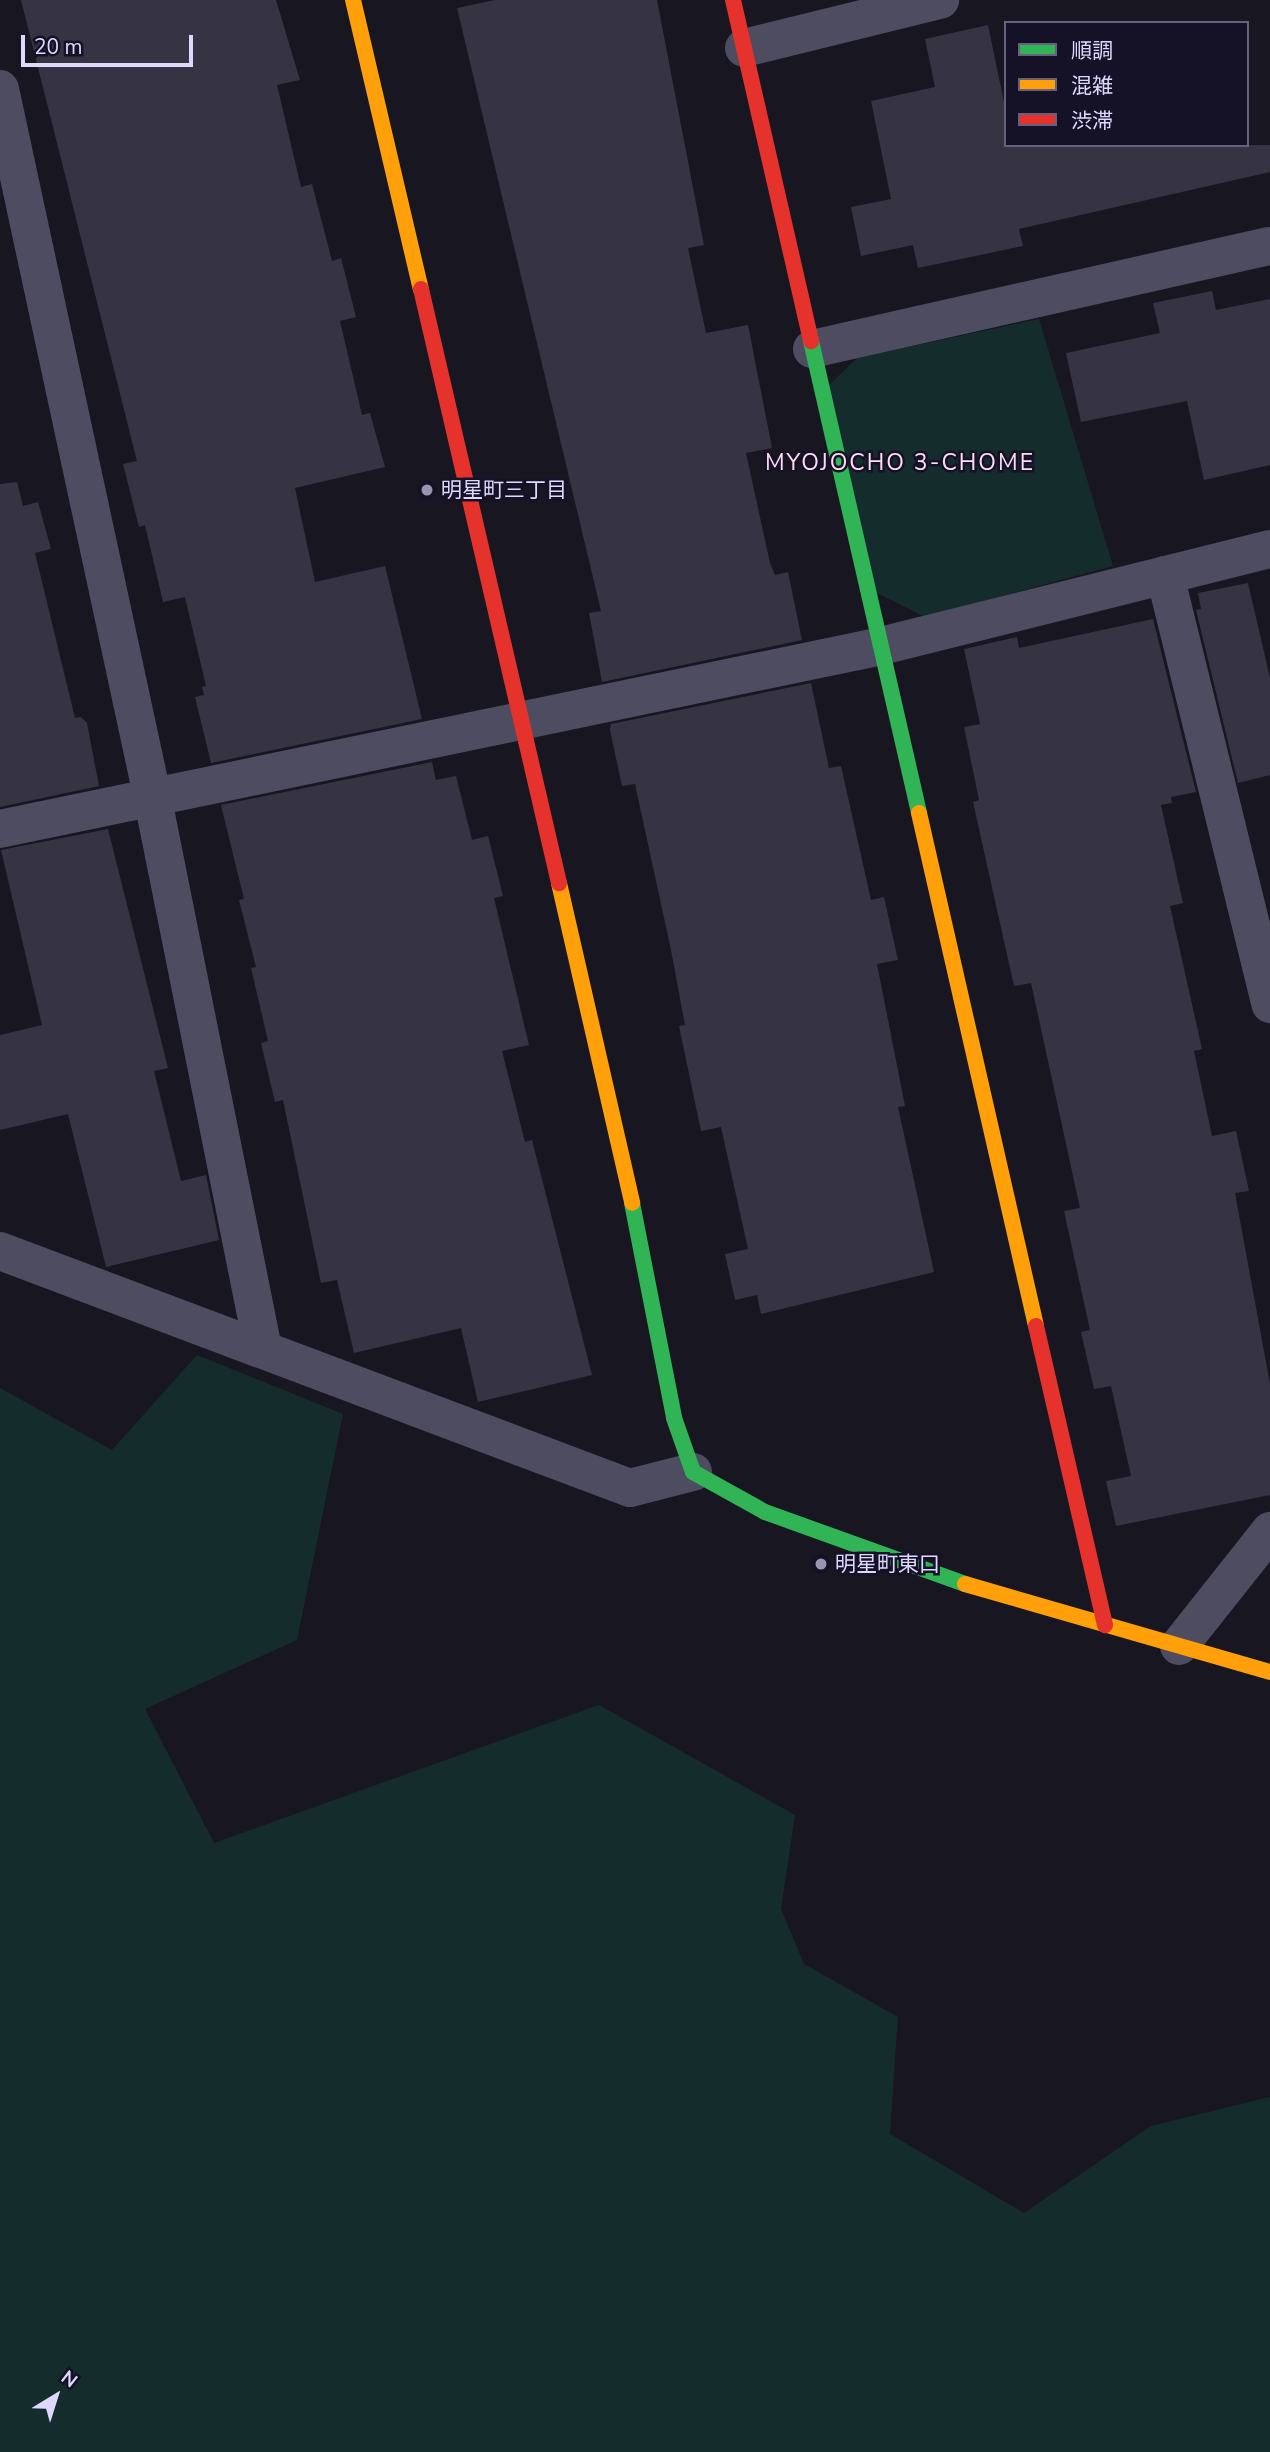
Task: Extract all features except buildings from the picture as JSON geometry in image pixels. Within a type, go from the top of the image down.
[{"type":"street","points":[[353,0],[619,1138],[674,1418],[693,1472],[765,1512],[915,1568],[1270,1672]]},
{"type":"street","points":[[733,0],[1105,1625]]},
{"type":"street","points":[[744,48],[940,0]]},
{"type":"street","points":[[0,89],[152,795],[263,1349]]},
{"type":"street","points":[[813,349],[1270,246]]},
{"type":"street","points":[[0,829],[152,795],[881,646],[1270,549]]},
{"type":"street","points":[[1165,575],[1270,1004]]},
{"type":"street","points":[[0,1251],[629,1488],[693,1472]]},
{"type":"street","points":[[1179,1646],[1270,1531]]},
{"type":"green space","points":[[1039,319],[1113,566],[925,617],[875,592],[828,386],[857,358]]},
{"type":"green space","points":[[197,1355],[343,1414],[297,1640],[145,1709],[214,1843],[599,1705],[795,1815],[781,1909],[804,1964],[898,2017],[890,2134],[1024,2213],[1151,2126],[1270,2097],[1270,2452],[0,2452],[0,1388],[112,1450]]},
{"type":"traffic: fast","points":[[811,341],[919,813]]},
{"type":"traffic: fast","points":[[632,1203],[674,1418],[693,1472],[765,1512],[965,1584]]},
{"type":"traffic: slow","points":[[353,0],[421,289]]},
{"type":"traffic: slow","points":[[919,813],[1036,1326]]},
{"type":"traffic: slow","points":[[559,883],[632,1203]]},
{"type":"traffic: slow","points":[[965,1584],[1270,1672]]},
{"type":"traffic: jam","points":[[733,0],[811,341]]},
{"type":"traffic: jam","points":[[421,289],[559,883]]},
{"type":"traffic: jam","points":[[1036,1326],[1105,1625]]},
{"type":"place","name":"明星町三丁目","points":[[427,490]]},
{"type":"place","name":"明星町東口","points":[[821,1564]]},
{"type":"district","name":"MYOJOCHO 3-CHOME","points":[[900,463]]}]
